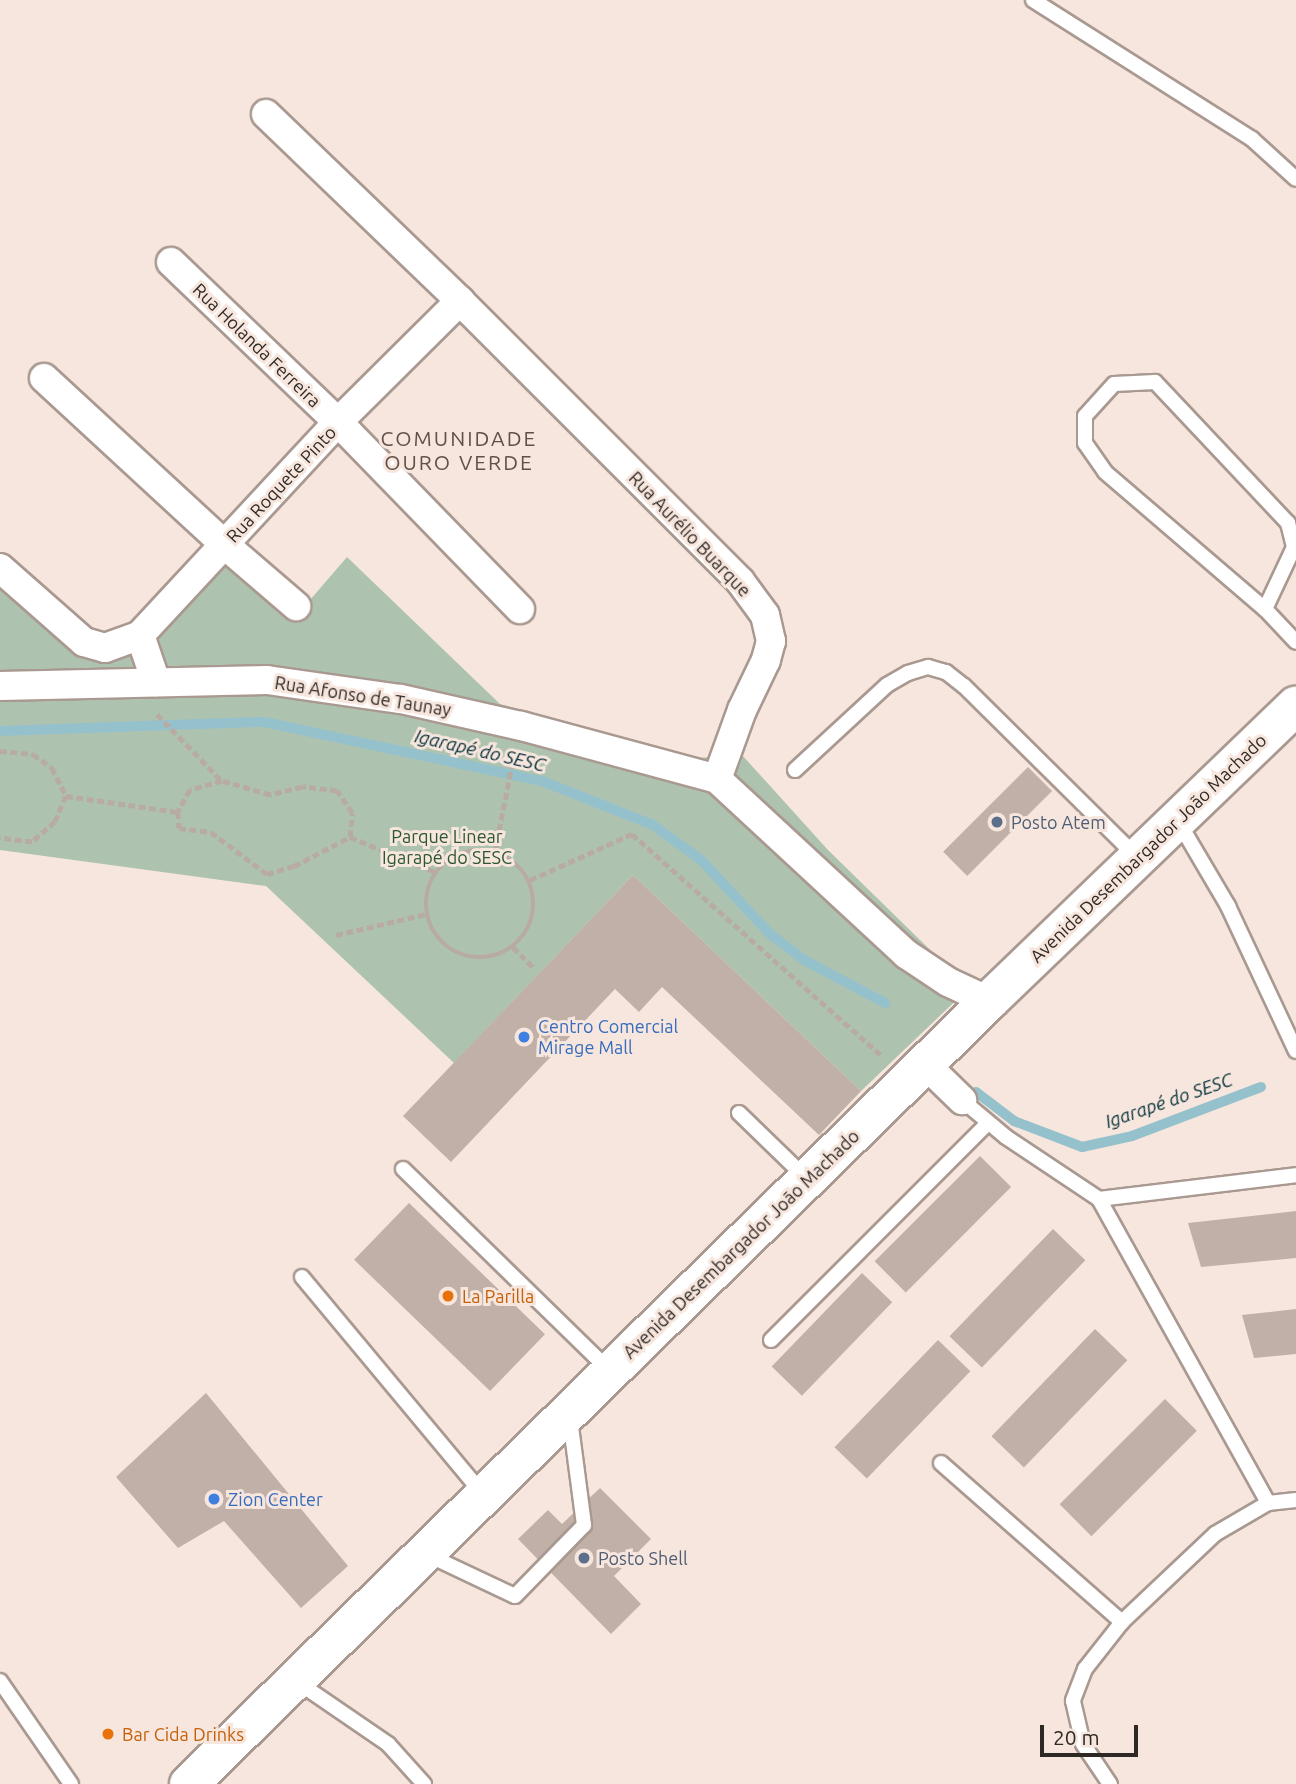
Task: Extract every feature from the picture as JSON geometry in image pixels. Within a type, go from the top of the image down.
[{"type":"main road","name":"Avenida Desembargador João Machado","points":[[189,1784],[989,1001],[1296,706]]},
{"type":"street","name":"Rua Aurélio Buarque","points":[[266,114],[460,301],[740,581],[765,615],[771,641],[766,660],[741,710],[717,779]]},
{"type":"street","name":"Rua Holanda Ferreira","points":[[171,262],[338,422],[520,609]]},
{"type":"street","name":"Rua Roquete Pinto","points":[[141,635],[338,422],[460,301]]},
{"type":"street","points":[[44,378],[225,545],[296,606]]},
{"type":"street","points":[[0,568],[84,642],[105,648],[141,635],[156,682]]},
{"type":"street","name":"Rua Afonso de Taunay","points":[[0,686],[267,681],[401,699],[521,726],[717,779]]},
{"type":"street","points":[[717,779],[906,954],[948,982],[989,1001]]},
{"type":"street","points":[[917,1072],[962,1100]]},
{"type":"lane","points":[[1034,0],[1252,139],[1296,179]]},
{"type":"lane","points":[[1265,609],[1294,547],[1288,523],[1155,382],[1114,384],[1085,416],[1085,443],[1098,463],[1115,482],[1265,609],[1296,642]]},
{"type":"lane","points":[[795,770],[887,685],[908,673],[928,667],[946,672],[964,686],[1138,858]]},
{"type":"lane","points":[[1178,820],[1228,906],[1296,1051]]},
{"type":"lane","points":[[962,1100],[988,1123],[1099,1199],[1268,1503]]},
{"type":"lane","points":[[739,1113],[807,1179]]},
{"type":"lane","points":[[771,1340],[988,1123]]},
{"type":"lane","points":[[403,1169],[611,1372]]},
{"type":"lane","points":[[1099,1199],[1296,1175]]},
{"type":"lane","points":[[302,1277],[484,1495]]},
{"type":"lane","points":[[424,1553],[514,1596],[584,1525],[569,1413]]},
{"type":"lane","points":[[941,1463],[1122,1622]]},
{"type":"lane","points":[[1110,1784],[1083,1744],[1073,1701],[1085,1669],[1122,1622],[1215,1534],[1268,1503],[1296,1500]]},
{"type":"lane","points":[[0,1681],[71,1784]]},
{"type":"lane","points":[[295,1681],[388,1744],[424,1784]]},
{"type":"path","points":[[127,683],[222,781],[270,795],[302,787],[337,791],[352,813],[350,837]]},
{"type":"path","points":[[0,751],[33,754],[52,768],[66,796],[55,822],[32,842],[0,838]]},
{"type":"path","points":[[222,781],[190,790],[178,812],[179,828],[211,832],[267,874],[294,866],[350,837],[435,872]]},
{"type":"path","points":[[495,852],[506,787]]},
{"type":"path","points":[[66,796],[178,812]]},
{"type":"path","points":[[530,880],[632,834],[917,1072]]},
{"type":"path","points":[[478,849],[495,852],[509,858],[530,880],[534,898],[533,916],[526,934],[513,947],[497,956],[478,959],[460,956],[444,946],[433,932],[426,914],[428,886],[435,872],[462,853],[478,849]]},
{"type":"path","points":[[336,935],[426,914]]},
{"type":"path","points":[[513,947],[534,968]]},
{"type":"green space","name":"Parque Linear Igarapé do SESC","points":[[240,544],[310,600],[347,557],[500,704],[696,758],[742,755],[828,850],[969,988],[861,1091],[633,875],[454,1063],[266,886],[0,850],[0,553],[92,632],[119,642]]},
{"type":"building","name":"Posto Atem","points":[[1028,767],[1052,791],[967,876],[943,852]]},
{"type":"building","name":"Centro Comercial Mirage Mall","points":[[633,875],[861,1091],[819,1135],[662,987],[639,1012],[615,989],[451,1162],[403,1116]]},
{"type":"building","points":[[980,1156],[1011,1187],[906,1292],[875,1261]]},
{"type":"building","name":"La Parilla","points":[[409,1203],[545,1334],[490,1391],[354,1260]]},
{"type":"building","points":[[1296,1211],[1296,1258],[1201,1267],[1188,1223]]},
{"type":"building","points":[[1053,1229],[1085,1260],[982,1367],[949,1336]]},
{"type":"building","points":[[862,1273],[892,1302],[802,1396],[772,1367]]},
{"type":"building","points":[[1296,1309],[1296,1354],[1254,1358],[1242,1315]]},
{"type":"building","points":[[1095,1329],[1127,1360],[1024,1467],[991,1436]]},
{"type":"building","points":[[938,1340],[970,1371],[867,1478],[834,1447]]},
{"type":"building","name":"Zion Center","points":[[206,1393],[348,1566],[301,1608],[224,1521],[178,1548],[116,1477]]},
{"type":"building","points":[[1165,1399],[1197,1431],[1091,1536],[1060,1504]]},
{"type":"building","name":"Posto Shell","points":[[600,1488],[651,1539],[614,1576],[641,1604],[611,1634],[518,1539],[548,1510],[562,1524]]},
{"type":"waterway","name":"Igarapé do SESC","points":[[0,731],[264,722],[542,781],[653,825],[701,860],[769,933],[804,960],[885,1003]]},
{"type":"waterway","name":"Igarapé do SESC","points":[[976,1092],[1014,1121],[1082,1147],[1132,1136],[1261,1087]]},
{"type":"place","name":"Posto Atem","points":[[997,822]]},
{"type":"place","name":"Centro Comercial Mirage Mall","points":[[524,1037]]},
{"type":"place","name":"La Parilla","points":[[448,1296]]},
{"type":"place","name":"Zion Center","points":[[214,1499]]},
{"type":"place","name":"Posto Shell","points":[[584,1558]]},
{"type":"place","name":"Bar Cida Drinks","points":[[108,1734]]},
{"type":"district","name":"COMUNIDADE OURO VERDE","points":[[459,450]]}]
